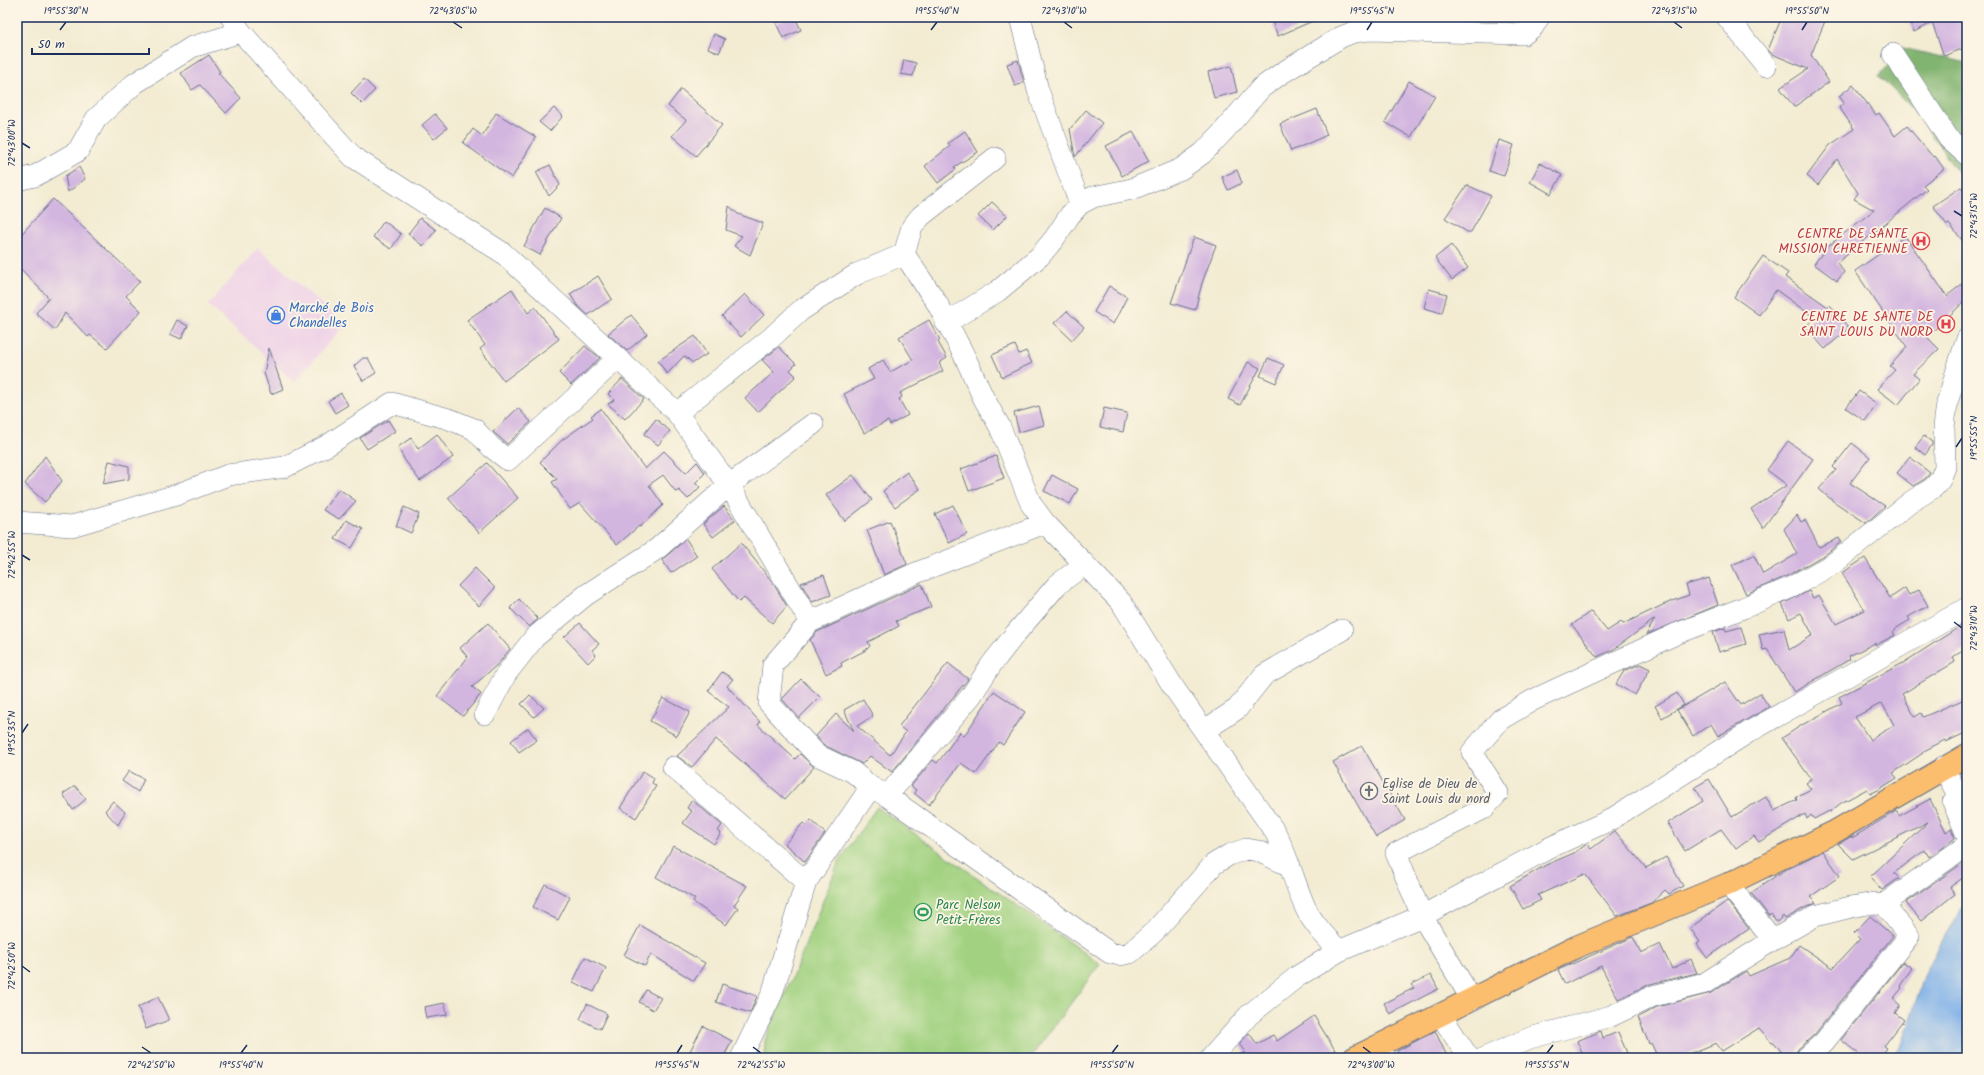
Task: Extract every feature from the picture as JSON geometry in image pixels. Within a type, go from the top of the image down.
[{"type":"main road","points":[[1354,1058],[1382,1051],[1440,1014],[1472,1000],[1576,947],[1728,884],[1839,829],[1943,767],[1967,755]]},
{"type":"street","points":[[1020,17],[1038,90],[1080,204]]},
{"type":"street","points":[[946,323],[998,291],[1040,256],[1054,239],[1070,215],[1080,204],[1093,197],[1132,190],[1181,169],[1203,153],[1261,88],[1282,73],[1341,37],[1354,32],[1370,30],[1524,34],[1533,27],[1539,17]]},
{"type":"street","points":[[1727,17],[1766,66]]},
{"type":"street","points":[[17,180],[35,176],[78,151],[96,119],[134,84],[192,47],[236,24],[353,157],[503,253],[677,413],[729,485],[810,622]]},
{"type":"street","points":[[1893,54],[1949,139],[1967,155]]},
{"type":"street","points":[[904,254],[912,227],[921,216],[995,158]]},
{"type":"street","points":[[677,413],[771,338],[800,311],[857,274],[904,254]]},
{"type":"street","points":[[904,254],[937,303],[946,323],[965,357],[983,397],[1000,427],[1031,504],[1045,523],[1121,602],[1174,688],[1205,730],[1275,832],[1284,849],[1306,908],[1320,930],[1339,951]]},
{"type":"street","points":[[1472,1000],[1422,916],[1396,853],[1483,809],[1498,793],[1472,752],[1501,719],[1533,700],[1676,634],[1792,587],[1833,564],[1912,501],[1933,488],[1940,480],[1945,467],[1944,427],[1947,403],[1963,368],[1967,339]]},
{"type":"street","points":[[17,522],[72,526],[176,495],[228,475],[285,467],[328,445],[392,402],[449,419],[474,429],[491,447],[508,460],[617,359]]},
{"type":"street","points":[[485,714],[506,674],[535,637],[586,595],[656,549],[729,485],[813,424]]},
{"type":"street","points":[[1045,523],[916,573],[810,622],[773,665],[769,703],[817,755],[853,772],[879,792],[1110,952],[1120,955],[1130,953],[1155,931],[1214,864],[1229,855],[1246,849],[1258,851],[1290,866]]},
{"type":"street","points":[[741,1058],[772,994],[806,882],[879,792],[971,696],[991,665],[1016,633],[1058,585],[1085,564]]},
{"type":"street","points":[[1211,1058],[1249,1015],[1298,976],[1339,951],[1422,916],[1551,847],[1610,820],[1749,732],[1967,608]]},
{"type":"street","points":[[1205,730],[1237,709],[1264,675],[1342,630]]},
{"type":"street","points":[[673,767],[806,882]]},
{"type":"street","points":[[1943,767],[1958,795],[1953,802],[1967,835]]},
{"type":"street","points":[[1484,1058],[1530,1038],[1611,1016],[1653,996],[1705,983],[1773,940],[1815,916],[1874,903],[1884,904],[1967,845]]},
{"type":"street","points":[[1728,884],[1773,940]]},
{"type":"street","points":[[1806,1058],[1824,1042],[1909,936],[1884,904]]},
{"type":"street","points":[[1440,1014],[1469,1058]]},
{"type":"shaded area","name":"Marché de Bois Chandelles","points":[[258,248],[345,325],[294,382],[208,305]]},
{"type":"green space","points":[[1903,48],[1967,63],[1967,186],[1919,116],[1879,76]]},
{"type":"green space","name":"Parc Nelson Petit-Frères","points":[[877,807],[1100,964],[1030,1058],[764,1058],[765,1040],[795,971],[839,861]]},
{"type":"water","points":[[1967,904],[1967,1058],[1893,1058],[1903,1040],[1925,974],[1941,942],[1962,908]]},
{"type":"building","points":[[789,17],[795,17],[801,30],[783,38],[776,23]]},
{"type":"building","points":[[1270,17],[1322,17],[1278,36]]},
{"type":"building","points":[[1782,17],[1815,17],[1825,21],[1811,55],[1829,82],[1794,107],[1780,88],[1808,69],[1772,54],[1768,50]]},
{"type":"building","points":[[1907,17],[1967,17],[1967,47],[1944,56],[1932,23],[1914,32]]},
{"type":"building","points":[[714,34],[725,39],[719,53],[708,48]]},
{"type":"building","points":[[209,55],[220,72],[218,73],[241,98],[226,113],[200,85],[192,90],[181,73]]},
{"type":"building","points":[[904,60],[916,63],[913,76],[901,74]]},
{"type":"building","points":[[1018,60],[1024,83],[1015,86],[1007,64]]},
{"type":"building","points":[[1231,66],[1237,92],[1214,98],[1208,72]]},
{"type":"building","points":[[364,79],[375,90],[362,104],[351,93]]},
{"type":"building","points":[[1409,81],[1435,96],[1411,137],[1385,122]]},
{"type":"building","points":[[1853,85],[1876,115],[1879,113],[1895,136],[1907,126],[1933,157],[1935,156],[1944,169],[1923,185],[1927,189],[1837,263],[1844,272],[1837,281],[1814,264],[1827,247],[1874,210],[1854,199],[1858,193],[1837,159],[1818,185],[1807,176],[1830,145],[1854,129],[1839,107],[1844,103],[1839,96]]},
{"type":"building","points":[[681,89],[722,125],[696,156],[672,136],[686,120],[668,106]]},
{"type":"building","points":[[554,108],[563,116],[550,131],[539,122]]},
{"type":"building","points":[[1317,109],[1327,135],[1291,151],[1280,124]]},
{"type":"building","points":[[1086,110],[1102,123],[1075,157],[1070,129]]},
{"type":"building","points":[[496,113],[536,137],[512,178],[463,143],[473,129],[482,136]]},
{"type":"building","points":[[435,114],[447,128],[434,139],[422,125]]},
{"type":"building","points":[[965,131],[978,152],[954,167],[956,169],[938,183],[925,166],[950,146],[948,143]]},
{"type":"building","points":[[1133,132],[1149,161],[1122,176],[1106,146]]},
{"type":"building","points":[[1499,140],[1514,145],[1504,176],[1489,171]]},
{"type":"building","points":[[1540,163],[1562,175],[1551,194],[1530,182]]},
{"type":"building","points":[[550,165],[560,185],[549,196],[536,172]]},
{"type":"building","points":[[79,167],[85,179],[68,192],[65,176]]},
{"type":"building","points":[[1237,170],[1242,183],[1228,190],[1222,177]]},
{"type":"building","points":[[1467,185],[1491,196],[1471,232],[1467,232],[1445,218]]},
{"type":"building","points":[[1961,187],[1967,196],[1967,246],[1949,224],[1947,225],[1933,206]]},
{"type":"building","points":[[53,199],[140,281],[126,296],[141,311],[107,348],[90,335],[88,337],[65,313],[55,330],[36,313],[49,298],[17,265],[17,239]]},
{"type":"building","points":[[992,202],[1007,216],[993,230],[978,216]]},
{"type":"building","points":[[729,206],[738,214],[763,223],[750,255],[734,246],[742,236],[726,230]]},
{"type":"building","points":[[545,208],[561,218],[540,255],[524,246]]},
{"type":"building","points":[[420,218],[436,230],[423,246],[408,234]]},
{"type":"building","points":[[384,221],[401,234],[391,249],[373,237]]},
{"type":"building","points":[[1905,236],[1947,296],[1967,280],[1967,299],[1927,337],[1939,349],[1913,374],[1919,379],[1898,405],[1877,389],[1895,370],[1890,366],[1907,347],[1855,271]]},
{"type":"building","points":[[1194,237],[1216,245],[1202,283],[1195,310],[1171,303]]},
{"type":"building","points":[[1451,245],[1468,268],[1452,280],[1435,258]]},
{"type":"building","points":[[1763,256],[1788,273],[1785,277],[1828,307],[1830,305],[1849,328],[1825,349],[1805,327],[1815,318],[1776,290],[1759,315],[1734,297]]},
{"type":"building","points":[[598,276],[612,299],[588,315],[577,305],[570,294]]},
{"type":"building","points":[[1109,286],[1127,297],[1113,324],[1094,312]]},
{"type":"building","points":[[512,289],[528,313],[535,307],[559,339],[504,381],[480,349],[485,345],[467,320]]},
{"type":"building","points":[[1429,289],[1447,294],[1442,313],[1424,308]]},
{"type":"building","points":[[745,294],[764,315],[741,337],[722,316]]},
{"type":"building","points":[[1067,311],[1084,327],[1072,340],[1054,323]]},
{"type":"building","points":[[631,315],[647,334],[627,351],[608,334]]},
{"type":"building","points":[[177,320],[188,326],[181,339],[170,334]]},
{"type":"building","points":[[929,320],[940,340],[938,342],[947,358],[939,363],[943,371],[900,393],[902,397],[899,399],[908,415],[890,425],[888,421],[864,433],[844,394],[874,379],[868,369],[883,360],[890,372],[913,360],[899,337]]},
{"type":"building","points":[[695,336],[707,354],[693,363],[684,356],[667,374],[658,361]]},
{"type":"building","points":[[1015,345],[1019,354],[1026,351],[1032,363],[1002,377],[992,355]]},
{"type":"building","points":[[585,346],[600,358],[571,385],[559,373]]},
{"type":"building","points":[[779,347],[796,364],[790,370],[796,376],[758,412],[745,398],[774,372],[762,360]]},
{"type":"building","points":[[269,348],[283,389],[271,394],[264,373]]},
{"type":"building","points":[[363,358],[368,358],[376,373],[363,381],[354,366]]},
{"type":"building","points":[[1268,358],[1284,365],[1276,383],[1260,376]]},
{"type":"building","points":[[1248,362],[1260,368],[1240,405],[1228,399]]},
{"type":"building","points":[[622,379],[644,399],[625,419],[608,404],[614,400],[608,394]]},
{"type":"building","points":[[1859,391],[1877,404],[1865,421],[1846,408]]},
{"type":"building","points":[[341,393],[348,405],[335,413],[328,401]]},
{"type":"building","points":[[1039,406],[1044,425],[1019,432],[1014,413]]},
{"type":"building","points":[[518,408],[531,422],[507,444],[493,432]]},
{"type":"building","points":[[1104,408],[1127,413],[1123,432],[1100,427]]},
{"type":"building","points":[[601,409],[645,469],[664,451],[686,473],[697,462],[705,473],[695,483],[700,487],[688,499],[679,490],[676,492],[663,475],[649,485],[663,505],[640,527],[639,526],[617,545],[580,503],[570,509],[552,482],[557,479],[540,462],[562,440],[593,418],[591,416]]},
{"type":"building","points":[[656,419],[670,431],[658,445],[644,434]]},
{"type":"building","points":[[388,420],[395,431],[367,449],[360,438]]},
{"type":"building","points":[[437,434],[453,457],[420,481],[404,459],[398,447],[411,438],[418,449]]},
{"type":"building","points":[[1924,436],[1932,442],[1932,445],[1925,455],[1915,447]]},
{"type":"building","points":[[1788,441],[1813,459],[1763,528],[1751,509],[1787,485],[1767,470]]},
{"type":"building","points":[[1852,443],[1870,457],[1850,483],[1885,506],[1866,523],[1833,501],[1819,489],[1836,470],[1833,467]]},
{"type":"building","points":[[45,456],[62,481],[45,502],[25,484]]},
{"type":"building","points":[[996,456],[1004,478],[969,491],[961,469]]},
{"type":"building","points":[[1910,457],[1930,473],[1925,479],[1913,486],[1897,473]]},
{"type":"building","points":[[109,461],[129,466],[129,479],[103,484]]},
{"type":"building","points":[[487,463],[518,498],[479,533],[448,498]]},
{"type":"building","points":[[907,472],[920,489],[895,507],[883,491]]},
{"type":"building","points":[[853,475],[872,500],[845,521],[826,495]]},
{"type":"building","points":[[1052,475],[1078,489],[1070,504],[1044,491]]},
{"type":"building","points":[[339,489],[356,501],[339,519],[323,510]]},
{"type":"building","points":[[953,505],[967,534],[949,543],[935,514]]},
{"type":"building","points":[[724,506],[735,520],[713,537],[703,524]]},
{"type":"building","points":[[404,507],[419,514],[411,533],[396,526]]},
{"type":"building","points":[[1797,515],[1801,522],[1805,520],[1819,547],[1839,538],[1841,542],[1826,554],[1787,576],[1746,594],[1732,565],[1754,555],[1763,574],[1797,554],[1784,529]]},
{"type":"building","points":[[346,520],[363,529],[352,548],[335,539]]},
{"type":"building","points":[[890,521],[907,564],[884,575],[867,530]]},
{"type":"building","points":[[686,539],[697,556],[671,573],[662,560]]},
{"type":"building","points":[[741,543],[771,580],[787,606],[772,623],[744,598],[739,602],[712,569]]},
{"type":"building","points":[[1865,558],[1890,598],[1905,588],[1909,595],[1919,590],[1928,606],[1908,617],[1910,620],[1895,629],[1896,630],[1893,632],[1895,635],[1876,645],[1875,643],[1849,656],[1850,659],[1794,692],[1767,649],[1763,650],[1759,634],[1784,629],[1789,650],[1813,635],[1801,613],[1789,619],[1782,604],[1809,591],[1813,598],[1819,595],[1836,624],[1865,610],[1842,573]]},
{"type":"building","points":[[475,568],[495,588],[479,606],[458,586]]},
{"type":"building","points":[[824,575],[831,595],[812,602],[801,583]]},
{"type":"building","points":[[1709,578],[1718,605],[1646,635],[1655,619],[1614,649],[1597,657],[1572,625],[1591,611],[1607,631],[1621,622],[1623,624],[1665,604],[1689,595],[1686,585]]},
{"type":"building","points":[[922,584],[931,607],[896,621],[899,626],[868,642],[870,646],[866,650],[841,663],[842,666],[826,674],[810,640],[817,632]]},
{"type":"building","points":[[519,599],[538,619],[529,627],[510,608]]},
{"type":"building","points":[[1967,622],[1967,648],[1953,657],[1955,662],[1902,694],[1915,717],[1921,713],[1923,717],[1967,698],[1967,732],[1946,742],[1945,740],[1922,752],[1923,753],[1893,773],[1897,778],[1878,790],[1870,794],[1867,789],[1841,803],[1830,812],[1829,811],[1814,819],[1811,815],[1807,819],[1805,814],[1759,842],[1754,836],[1736,849],[1721,829],[1685,851],[1668,823],[1703,801],[1695,787],[1709,779],[1732,817],[1766,797],[1774,811],[1797,800],[1796,797],[1811,789],[1806,783],[1811,779],[1782,738],[1842,703],[1839,697],[1903,663]],"holes":[[[1882,703],[1894,725],[1870,740],[1855,717]]]},
{"type":"building","points":[[488,623],[510,649],[498,664],[472,687],[481,694],[463,716],[437,696],[468,657],[460,648]]},
{"type":"building","points":[[580,623],[599,644],[592,650],[596,655],[588,663],[564,637]]},
{"type":"building","points":[[1741,627],[1746,644],[1719,652],[1713,632],[1725,628],[1726,631]]},
{"type":"building","points":[[948,663],[968,679],[892,772],[870,756],[862,764],[824,745],[816,736],[836,714],[854,731],[844,710],[863,699],[873,716],[857,726],[890,755],[906,732],[899,726]]},
{"type":"building","points":[[1640,664],[1650,669],[1635,695],[1616,684],[1624,671]]},
{"type":"building","points":[[722,672],[733,679],[727,686],[760,722],[758,725],[795,759],[800,754],[814,767],[785,799],[716,739],[692,767],[677,756],[729,707],[708,691]]},
{"type":"building","points":[[801,679],[820,697],[799,718],[782,699]]},
{"type":"building","points":[[1725,682],[1741,705],[1760,693],[1769,707],[1718,736],[1711,724],[1693,736],[1677,710]]},
{"type":"building","points":[[994,691],[1025,712],[1003,745],[999,742],[976,774],[961,763],[929,805],[914,793],[916,790],[911,786],[933,760],[937,763],[960,732],[964,736]]},
{"type":"building","points":[[1677,693],[1684,705],[1662,718],[1655,706]]},
{"type":"building","points":[[530,695],[544,708],[534,717],[521,704]]},
{"type":"building","points":[[663,698],[690,712],[677,736],[650,721]]},
{"type":"building","points":[[528,728],[537,740],[519,752],[511,741]]},
{"type":"building","name":"Eglise de Dieu de Saint Louis du nord","points":[[1362,746],[1405,820],[1376,837],[1333,762]]},
{"type":"building","points":[[129,771],[144,779],[138,792],[122,781]]},
{"type":"building","points":[[643,771],[654,778],[652,783],[656,786],[636,818],[620,808]]},
{"type":"building","points":[[75,786],[86,799],[73,810],[63,794]]},
{"type":"building","points":[[1930,799],[1946,832],[1951,828],[1955,838],[1929,857],[1925,850],[1894,873],[1899,878],[1882,890],[1870,877],[1928,822],[1853,859],[1838,844],[1852,836],[1852,838],[1896,811],[1899,816]]},
{"type":"building","points":[[692,800],[722,825],[718,831],[721,833],[714,844],[683,823],[692,811],[687,808]]},
{"type":"building","points":[[113,801],[125,812],[118,825],[105,811]]},
{"type":"building","points":[[811,820],[825,833],[805,862],[785,844],[803,823],[806,825]]},
{"type":"building","points":[[1615,831],[1646,868],[1666,857],[1683,886],[1669,894],[1665,890],[1651,903],[1617,916],[1585,874],[1538,895],[1541,900],[1523,909],[1510,886],[1546,865],[1574,853],[1587,844],[1591,849]]},
{"type":"building","points":[[673,846],[747,886],[734,905],[738,908],[726,925],[693,902],[695,899],[656,877]]},
{"type":"building","points":[[1823,851],[1840,876],[1810,897],[1816,903],[1785,919],[1783,916],[1777,922],[1771,914],[1769,916],[1751,893],[1783,871]]},
{"type":"building","points":[[1967,860],[1967,875],[1950,887],[1955,894],[1921,921],[1906,903]]},
{"type":"building","points":[[545,884],[570,897],[558,920],[533,907]]},
{"type":"building","points":[[1727,901],[1749,929],[1707,958],[1697,944],[1700,942],[1690,928]]},
{"type":"building","points":[[1870,916],[1893,936],[1815,1034],[1798,1049],[1794,1058],[1786,1058],[1774,1042],[1772,1043],[1759,1028],[1722,1051],[1716,1043],[1680,1058],[1658,1058],[1651,1043],[1649,1044],[1638,1017],[1657,1007],[1711,993],[1746,971],[1749,976],[1790,958],[1799,945],[1833,968],[1860,939],[1854,933]]},
{"type":"building","points":[[640,925],[705,963],[694,981],[651,954],[645,966],[624,955]]},
{"type":"building","points":[[1633,937],[1641,953],[1660,944],[1672,969],[1691,959],[1697,973],[1650,984],[1618,999],[1601,966],[1565,984],[1558,970]]},
{"type":"building","points":[[585,957],[606,968],[594,992],[573,982]]},
{"type":"building","points":[[1903,962],[1912,968],[1900,986],[1902,988],[1893,999],[1900,1005],[1895,1013],[1904,1020],[1884,1046],[1887,1048],[1880,1058],[1864,1058],[1841,1040]]},
{"type":"building","points":[[1431,975],[1438,989],[1390,1014],[1384,1003],[1414,988],[1412,984]]},
{"type":"building","points":[[722,984],[757,996],[750,1013],[716,1002]]},
{"type":"building","points":[[646,990],[661,998],[653,1010],[639,1002]]},
{"type":"building","points":[[158,997],[169,1020],[146,1029],[138,1007]]},
{"type":"building","points":[[445,1003],[447,1015],[426,1018],[424,1007]]},
{"type":"building","points":[[587,1004],[607,1014],[600,1029],[580,1019]]},
{"type":"building","points":[[1314,1016],[1335,1050],[1321,1058],[1235,1058],[1245,1052],[1239,1044],[1249,1033],[1257,1044],[1273,1035],[1277,1041]]},
{"type":"building","points":[[703,1026],[732,1041],[723,1058],[703,1058],[690,1051]]},
{"type":"building","points":[[1435,1031],[1446,1054],[1438,1058],[1400,1058],[1397,1051]]},
{"type":"building","points":[[1601,1031],[1603,1038],[1618,1032],[1627,1053],[1616,1058],[1584,1058],[1577,1041]]},
{"type":"place","name":"CENTRE DE SANTE MISSION CHRETIENNE","points":[[1921,241]]},
{"type":"place","name":"Marché de Bois Chandelles","points":[[276,315]]},
{"type":"place","name":"CENTRE DE SANTE DE SAINT LOUIS DU NORD","points":[[1946,324]]},
{"type":"place","name":"Eglise de Dieu de Saint Louis du nord","points":[[1369,791]]},
{"type":"place","name":"Parc Nelson Petit-Frères","points":[[923,912]]}]
